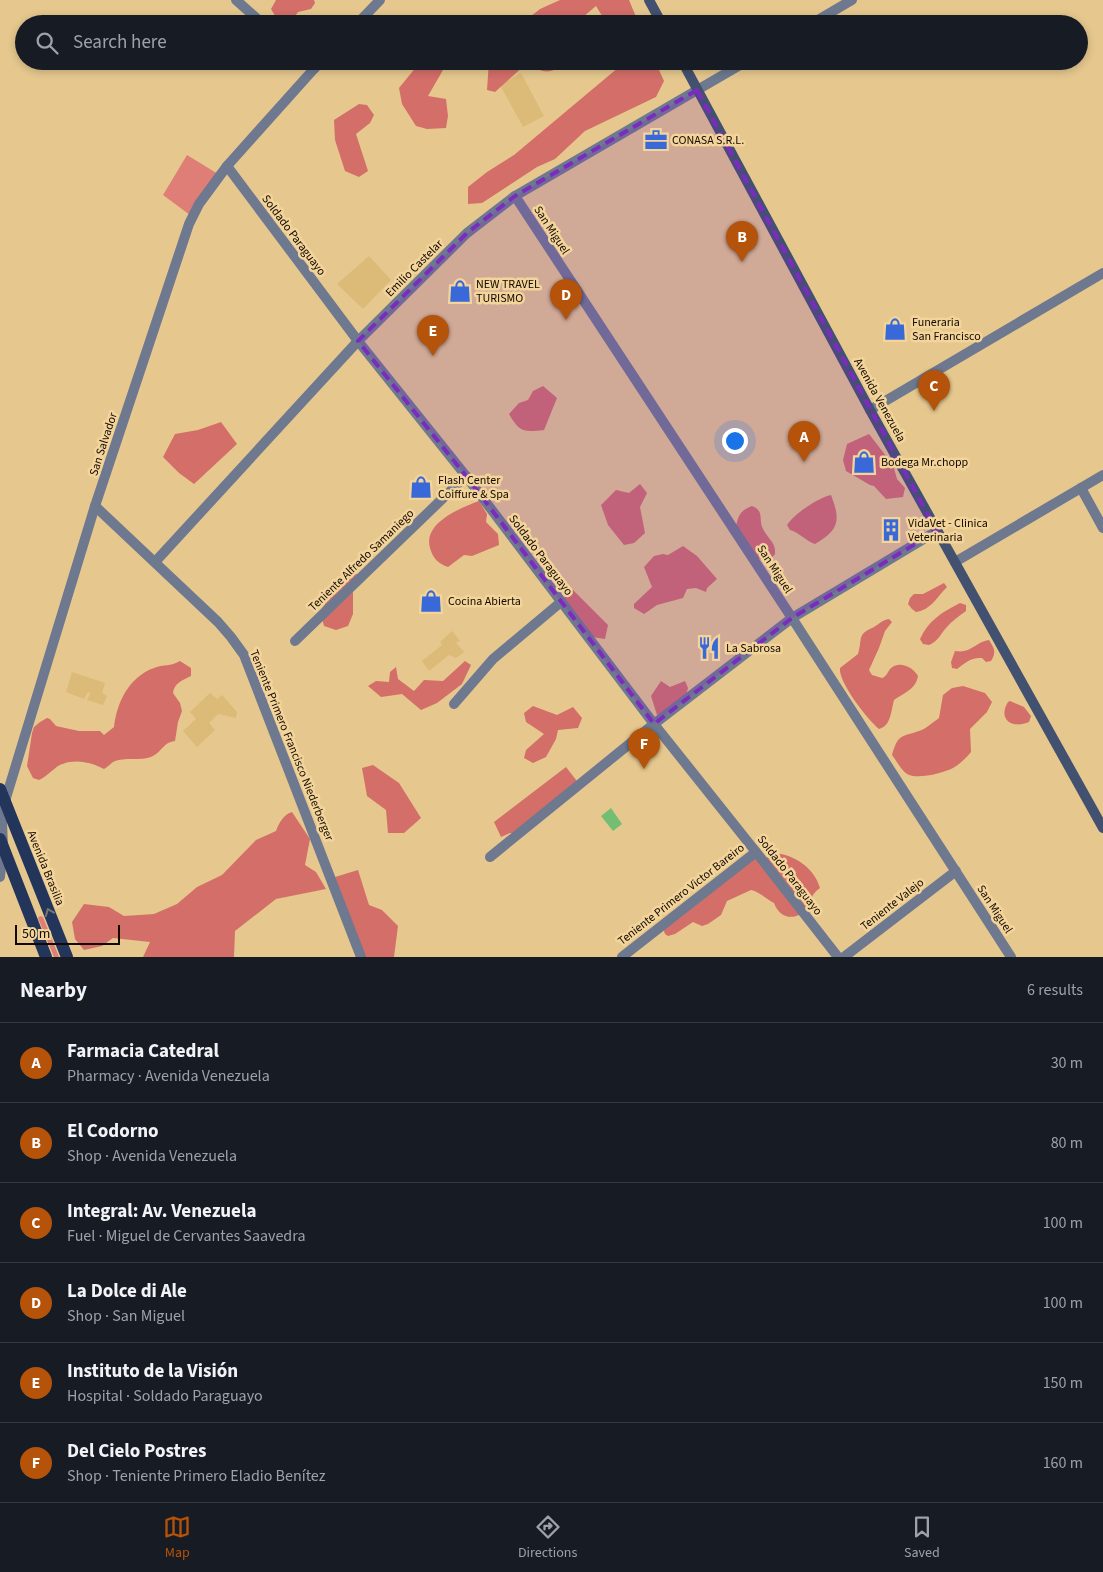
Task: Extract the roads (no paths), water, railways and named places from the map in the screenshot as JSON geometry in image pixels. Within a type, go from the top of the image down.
[{"type":"main road","points":[[649,0],[657,15]]},
{"type":"main road","name":"Avenida Venezuela","points":[[687,70],[870,410],[1103,828]]},
{"type":"main road","name":"Avenida Brasilia","points":[[0,789],[67,957]]},
{"type":"main road","points":[[2,843],[46,957]]},
{"type":"street","points":[[236,0],[253,15]]},
{"type":"street","points":[[366,15],[380,0]]},
{"type":"street","points":[[826,15],[852,0]]},
{"type":"street","name":"San Salvador","points":[[0,877],[2,821],[5,801],[95,506],[189,224],[199,204],[227,166],[308,70]]},
{"type":"street","name":"Emilio Castelar","points":[[154,562],[358,341],[467,233],[515,196],[731,70]]},
{"type":"street","name":"Soldado Paraguayo","points":[[227,166],[358,341],[466,476],[654,724],[838,957]]},
{"type":"street","name":"San Miguel","points":[[515,196],[1012,957]]},
{"type":"street","points":[[870,410],[1103,273]]},
{"type":"street","points":[[955,562],[1103,475]]},
{"type":"street","name":"Teniente Alfredo Samaniego","points":[[295,641],[466,476]]},
{"type":"street","points":[[1082,488],[1103,528]]},
{"type":"street","name":"Teniente Primero Francisco Niederberger","points":[[95,506],[218,622],[232,636],[244,655],[361,957]]},
{"type":"street","points":[[490,857],[654,724],[792,618],[937,531]]},
{"type":"street","points":[[454,704],[494,659],[561,602]]},
{"type":"street","name":"Teniente Primero Victor Bareiro","points":[[622,957],[756,852]]},
{"type":"street","name":"Teniente Valejo","points":[[844,957],[956,871]]},
{"type":"place","name":"CONASA S.R.L.","points":[[656,140]]},
{"type":"place","name":"El Codorno","points":[[742,262]]},
{"type":"place","name":"NEW TRAVEL TURISMO","points":[[460,291]]},
{"type":"place","name":"La Dolce di Ale","points":[[566,320]]},
{"type":"place","name":"Funeraria San Francisco","points":[[895,329]]},
{"type":"place","name":"Instituto de la Visión","points":[[433,356]]},
{"type":"place","name":"Integral: Av. Venezuela","points":[[934,411]]},
{"type":"place","name":"Farmacia Catedral","points":[[804,462]]},
{"type":"place","name":"Bodega Mr.chopp","points":[[864,462]]},
{"type":"place","name":"Flash Center Coiffure & Spa","points":[[421,487]]},
{"type":"place","name":"VidaVet - Clinica Veterinaria","points":[[891,530]]},
{"type":"place","name":"Cocina Abierta","points":[[431,601]]},
{"type":"place","name":"La Sabrosa","points":[[709,648]]},
{"type":"place","name":"Del Cielo Postres","points":[[644,769]]}]
